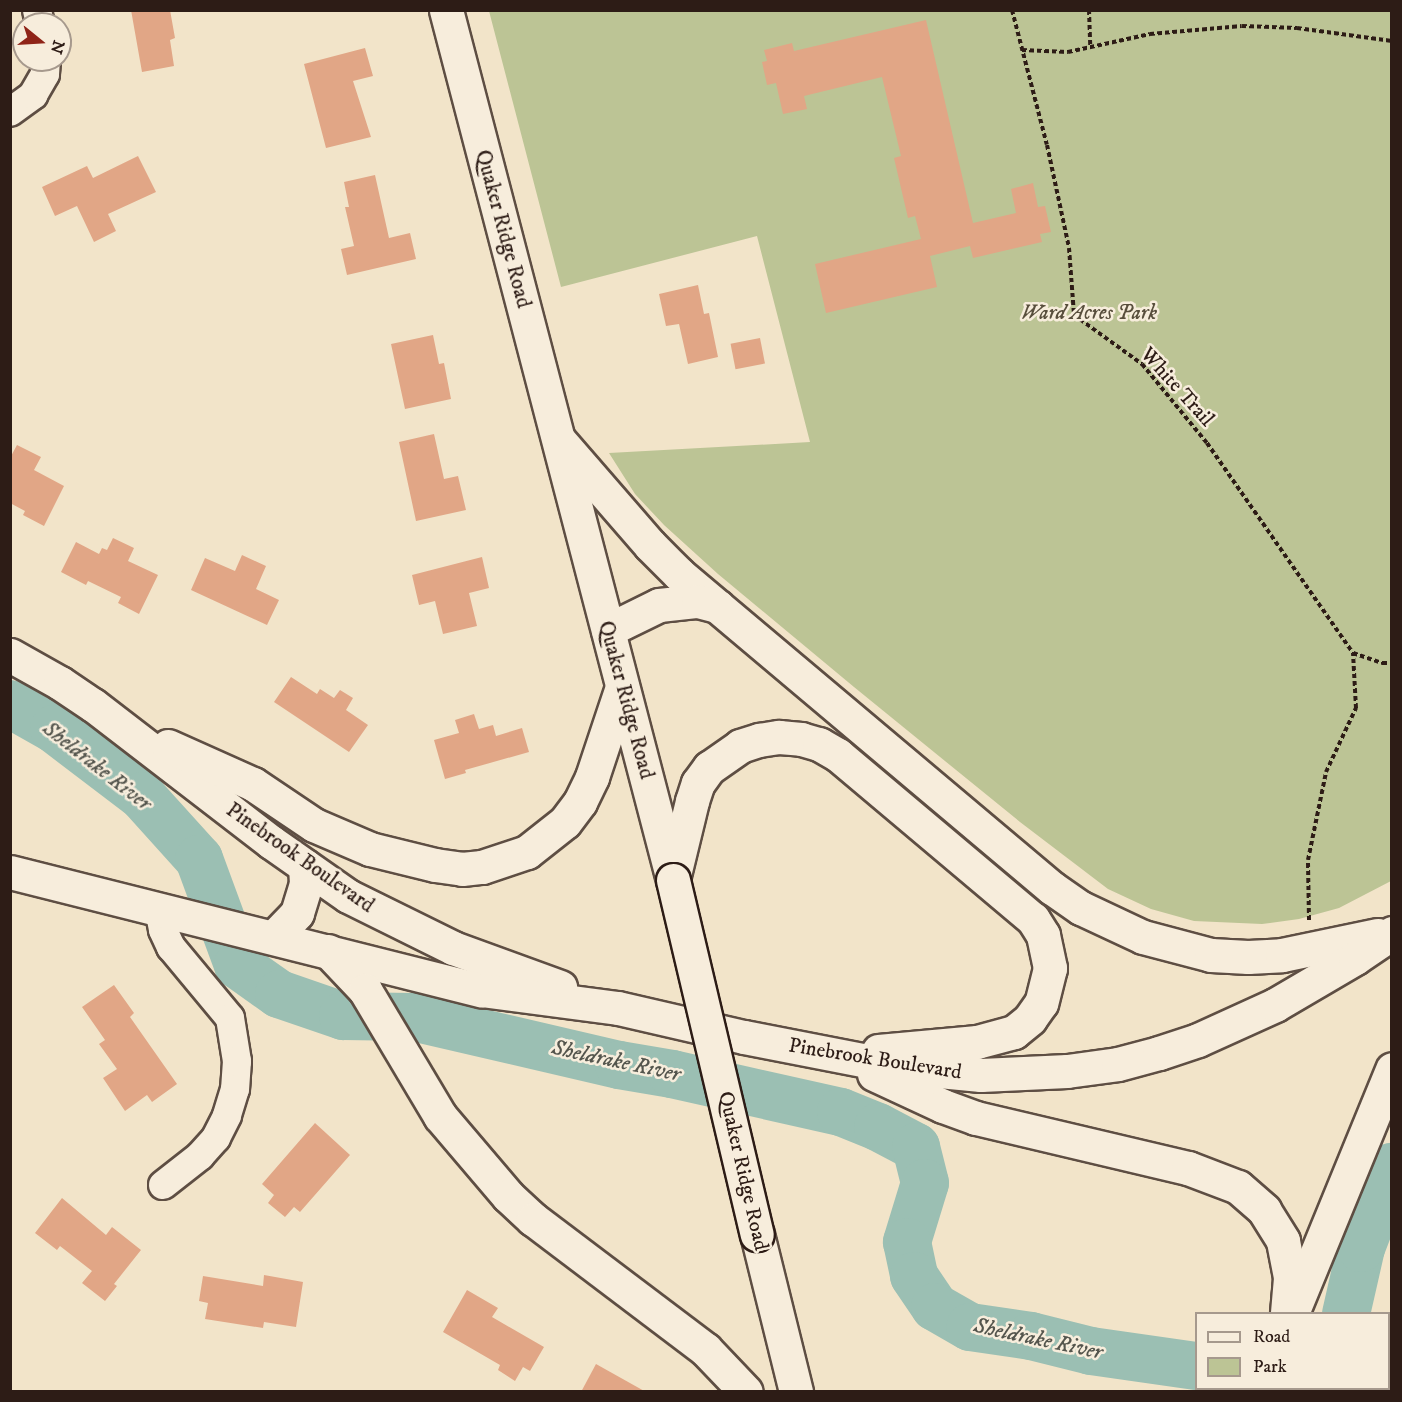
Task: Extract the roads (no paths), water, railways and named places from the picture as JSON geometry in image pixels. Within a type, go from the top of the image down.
[{"type":"street","name":"Quaker Ridge Road","points":[[446,10],[673,880],[796,1392]]},
{"type":"street","points":[[10,112],[33,95],[45,72]]},
{"type":"street","points":[[559,440],[650,545],[717,606],[1053,888],[1081,908],[1114,925],[1177,948],[1211,955],[1248,957],[1282,955],[1392,932]]},
{"type":"street","points":[[608,630],[659,605],[698,601],[717,606]]},
{"type":"street","name":"Pinebrook Boulevard","points":[[10,655],[60,683],[122,726],[305,866],[348,896],[415,931],[490,962],[618,1008]]},
{"type":"street","points":[[122,726],[253,784],[314,825],[352,842],[402,858],[462,869],[482,867],[527,852],[547,838],[570,815],[580,802],[592,777],[622,687]]},
{"type":"street","points":[[673,880],[692,801],[698,783],[709,768],[740,746],[759,740],[779,737],[801,739],[819,744],[838,755],[1034,919],[1048,950],[1050,968],[1048,985],[1041,1003],[1030,1019],[1014,1032],[977,1042],[835,1055]]},
{"type":"street","points":[[274,937],[289,924],[300,905],[306,884],[305,866]]},
{"type":"street","name":"Pinebrook Boulevard","points":[[10,872],[481,990],[618,1008],[897,1067],[981,1075],[1026,1075],[1118,1064],[1169,1050],[1238,1023],[1319,980],[1392,932]]},
{"type":"street","points":[[159,909],[163,930],[171,947],[230,1018],[237,1061],[235,1089],[227,1116],[216,1138],[200,1156],[163,1185]]},
{"type":"street","points":[[328,951],[365,990],[418,1081],[460,1143],[508,1196],[549,1231],[705,1348],[746,1392]]},
{"type":"street","points":[[835,1055],[943,1107],[976,1118],[1188,1168],[1238,1187],[1264,1210],[1283,1241],[1290,1278],[1289,1312]]},
{"type":"street","points":[[1290,1312],[1392,1069]]},
{"type":"waterway","name":"Sheldrake River","points":[[10,704],[54,729],[142,796],[199,859],[238,965],[279,994],[343,1016],[413,1017],[619,1065],[672,1074],[841,1112],[878,1127],[916,1147],[925,1183],[907,1242],[914,1276],[935,1307],[970,1327],[1031,1336],[1091,1351],[1195,1366]]},
{"type":"waterway","name":"Sheldrake River","points":[[1346,1312],[1361,1248],[1392,1167]]},
{"type":"park label","name":"Ward Acres Park","points":[[1089,313]]}]
